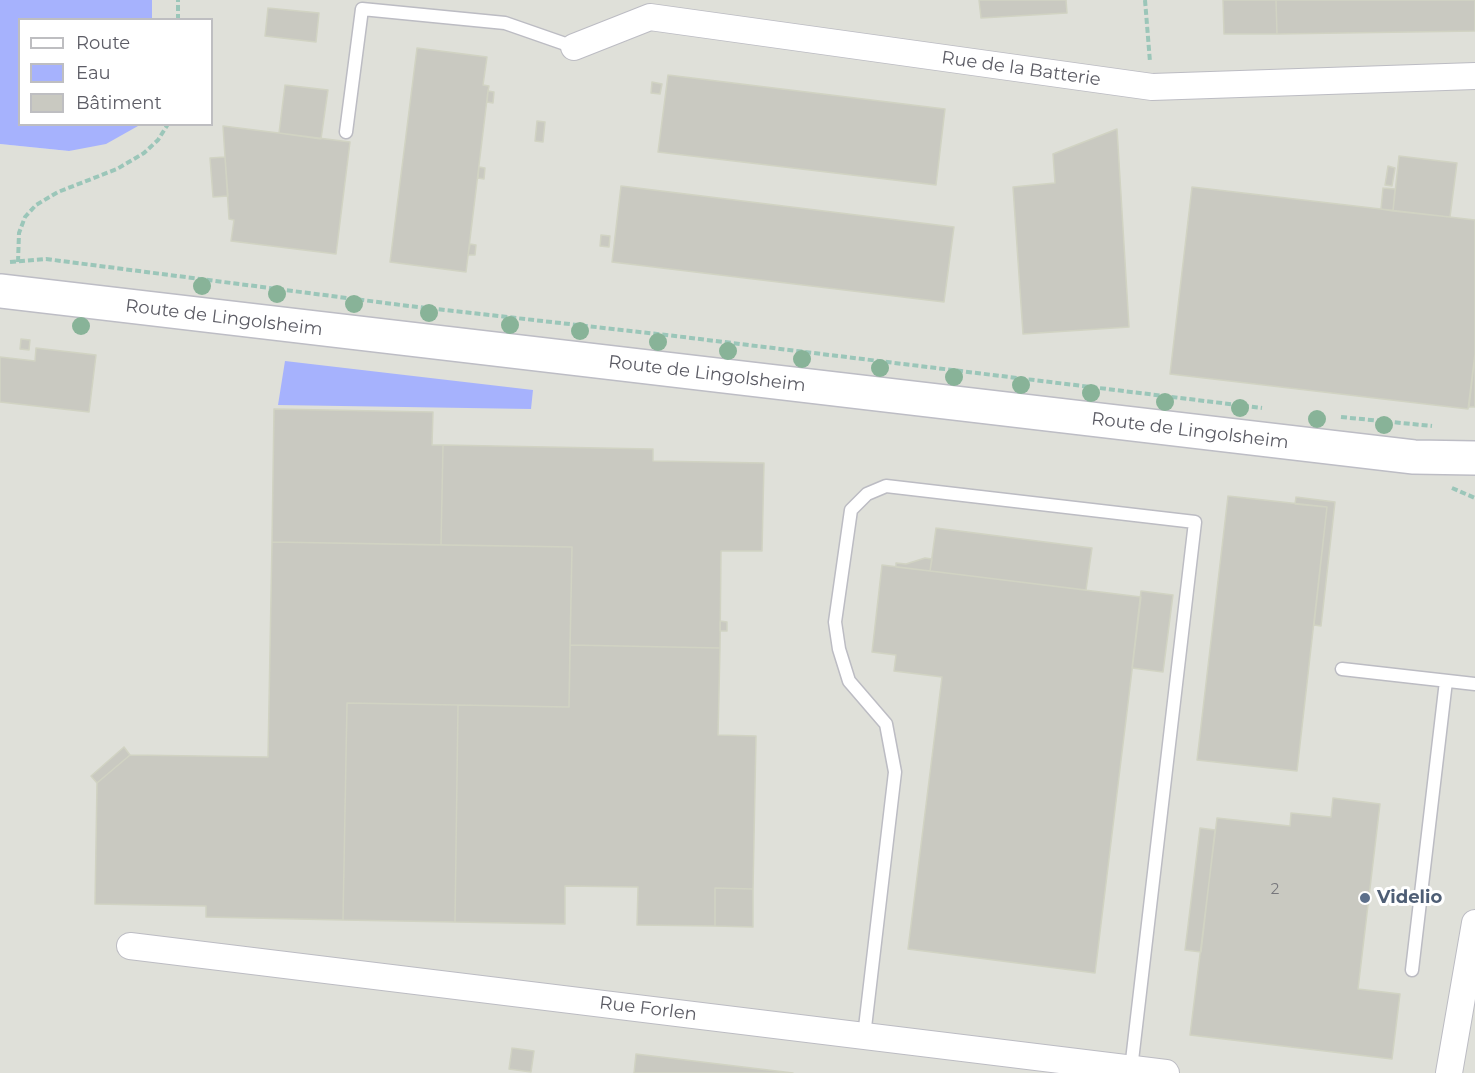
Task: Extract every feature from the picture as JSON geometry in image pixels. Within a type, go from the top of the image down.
[{"type":"main road","name":"Route de Lingolsheim","points":[[7,292],[1414,458]]},
{"type":"main road","points":[[1414,458],[1475,458]]},
{"type":"main road","points":[[1414,458],[1475,476]]},
{"type":"street","name":"Rue de la Batterie","points":[[574,46],[650,17],[1152,87],[1475,76]]},
{"type":"street","points":[[1449,1073],[1475,923]]},
{"type":"street","name":"Rue Forlen","points":[[130,946],[1167,1073]]},
{"type":"lane","points":[[346,132],[362,9],[505,23],[574,46]]},
{"type":"lane","points":[[864,1036],[895,772],[886,723],[849,681],[839,649],[835,622],[851,510],[867,494],[886,486],[1195,522],[1131,1069]]},
{"type":"lane","points":[[1342,669],[1475,684]]},
{"type":"lane","points":[[1412,970],[1446,681]]},
{"type":"path","points":[[178,0],[178,18]]},
{"type":"path","points":[[1145,0],[1152,87]]},
{"type":"path","points":[[7,292],[18,261],[19,233],[25,218],[36,205],[58,192],[126,164],[144,153],[158,140],[167,126]]},
{"type":"path","points":[[0,262],[46,259],[401,305],[687,337],[1272,409]]},
{"type":"path","points":[[1339,417],[1440,427]]},
{"type":"shaded area","points":[[152,0],[1475,0],[1475,1073],[0,1073],[0,144],[69,151],[136,126],[213,126],[213,18],[152,18]]},
{"type":"water","points":[[0,0],[152,0],[152,18],[18,18],[18,126],[137,126],[106,144],[69,151],[0,144]]},
{"type":"water","points":[[285,361],[533,390],[531,409],[278,405]]},
{"type":"building","points":[[979,0],[1066,0],[1067,13],[981,18]]},
{"type":"building","points":[[1223,0],[1276,0],[1277,34],[1224,34]]},
{"type":"building","points":[[1276,0],[1475,0],[1475,31],[1277,34]]},
{"type":"building","points":[[268,8],[319,13],[316,42],[265,36]]},
{"type":"building","points":[[417,48],[487,57],[483,85],[489,86],[466,272],[390,262]]},
{"type":"building","points":[[668,75],[945,109],[936,185],[658,152]]},
{"type":"building","points":[[652,82],[662,84],[660,94],[651,93]]},
{"type":"building","points":[[285,85],[328,90],[321,139],[279,133]]},
{"type":"building","points":[[488,91],[494,92],[493,103],[487,102]]},
{"type":"building","points":[[537,121],[545,122],[543,142],[535,141]]},
{"type":"building","points":[[223,126],[350,142],[336,254],[231,241],[234,220],[229,219]]},
{"type":"building","points":[[1117,129],[1129,327],[1023,334],[1013,187],[1055,183],[1053,154]]},
{"type":"building","points":[[1399,156],[1457,163],[1450,217],[1393,211]]},
{"type":"building","points":[[225,157],[228,196],[213,197],[210,158]]},
{"type":"building","points":[[1388,166],[1395,168],[1392,186],[1385,185]]},
{"type":"building","points":[[479,167],[485,168],[484,179],[478,178]]},
{"type":"building","points":[[621,186],[954,227],[944,302],[612,262]]},
{"type":"building","points":[[1192,187],[1475,220],[1475,354],[1468,409],[1170,374]]},
{"type":"building","points":[[1383,188],[1395,189],[1393,211],[1381,209]]},
{"type":"building","points":[[601,235],[610,236],[609,247],[600,246]]},
{"type":"building","points":[[470,244],[476,245],[475,255],[468,255]]},
{"type":"building","points":[[21,339],[30,340],[29,350],[20,349]]},
{"type":"building","points":[[36,348],[96,355],[89,412],[0,402],[0,357],[35,361]]},
{"type":"building","points":[[1475,354],[1475,407],[1469,407]]},
{"type":"building","points":[[274,409],[433,412],[432,445],[443,445],[441,545],[272,542]]},
{"type":"building","points":[[443,445],[653,449],[653,461],[764,463],[762,551],[721,551],[720,648],[570,645],[572,547],[441,545]]},
{"type":"building","points":[[1228,496],[1327,507],[1297,771],[1197,760]]},
{"type":"building","points":[[1296,497],[1335,502],[1321,626],[1314,625],[1327,507],[1295,504]]},
{"type":"building","points":[[936,528],[1092,548],[1086,590],[930,571]]},
{"type":"building","points":[[272,542],[572,547],[569,707],[347,703],[343,920],[206,917],[206,906],[95,904],[97,783],[130,755],[268,757]]},
{"type":"building","points":[[925,558],[932,559],[930,571],[896,567],[896,563],[906,564]]},
{"type":"building","points":[[882,565],[1141,597],[1095,973],[908,949],[942,677],[894,671],[896,655],[872,652]]},
{"type":"building","points":[[1141,591],[1173,595],[1163,672],[1132,668]]},
{"type":"building","points":[[720,621],[727,622],[727,631],[720,631]]},
{"type":"building","points":[[570,645],[720,648],[718,735],[756,736],[753,889],[715,888],[715,926],[637,925],[638,887],[565,886],[565,924],[455,922],[458,705],[569,707]]},
{"type":"building","points":[[347,703],[458,705],[455,922],[343,920]]},
{"type":"building","points":[[124,747],[130,755],[97,783],[91,776]]},
{"type":"building","points":[[1333,798],[1380,804],[1358,989],[1400,994],[1392,1059],[1190,1035],[1217,818],[1290,826],[1291,813],[1331,817]]},
{"type":"building","points":[[1200,828],[1215,830],[1201,952],[1185,950]]},
{"type":"building","points":[[715,888],[753,889],[753,927],[715,926]]},
{"type":"building","points":[[512,1048],[534,1051],[531,1072],[509,1069]]},
{"type":"building","points":[[636,1054],[793,1073],[634,1073]]},
{"type":"place","name":"Videlio","points":[[1365,898]]}]
